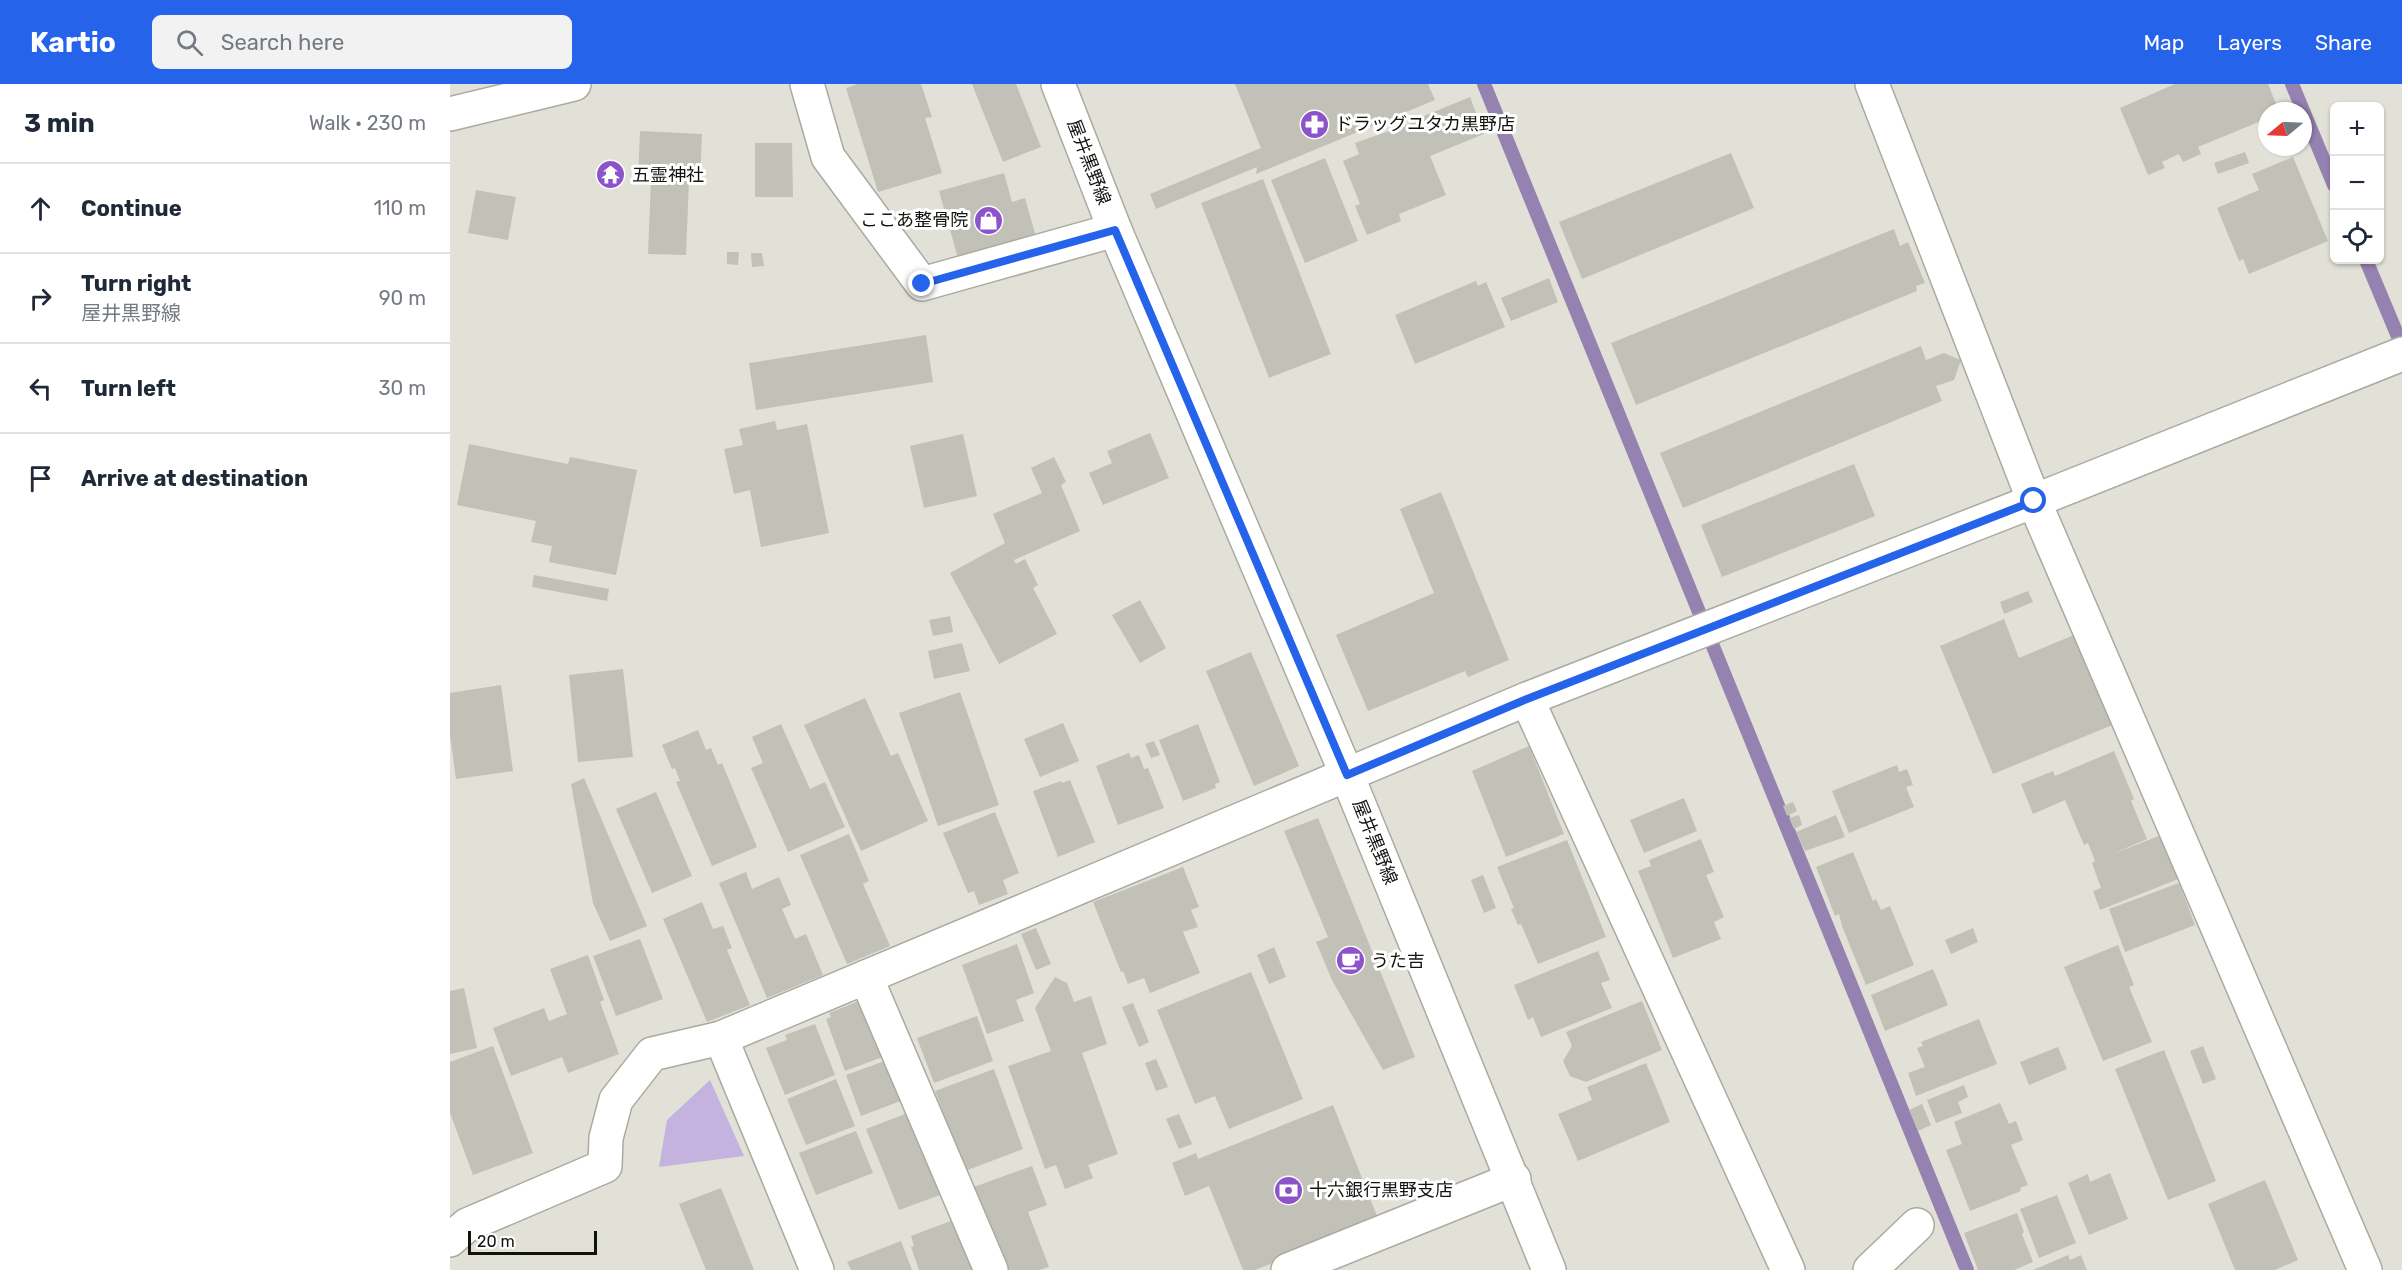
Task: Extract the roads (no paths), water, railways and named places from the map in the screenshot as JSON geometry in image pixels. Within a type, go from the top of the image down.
[{"type":"street","points":[[451,119],[574,84]]},
{"type":"street","points":[[807,84],[828,157],[922,284],[1115,230]]},
{"type":"street","name":"屋井黒野線","points":[[1058,84],[1115,230],[1347,775],[1550,1270]]},
{"type":"street","points":[[1872,84],[2034,501],[2364,1270]]},
{"type":"street","points":[[450,1240],[466,1225],[605,1166],[606,1138],[616,1100],[652,1054],[721,1038],[1527,699],[2402,354]]},
{"type":"street","points":[[1527,699],[1788,1270]]},
{"type":"street","points":[[866,976],[991,1270]]},
{"type":"street","points":[[721,1038],[817,1270]]},
{"type":"street","points":[[1288,1270],[1514,1179]]},
{"type":"street","points":[[1870,1270],[1917,1225]]},
{"type":"waterway","points":[[1484,84],[1967,1270]]},
{"type":"waterway","points":[[2292,84],[2330,175]]},
{"type":"waterway","points":[[2368,264],[2402,346]]},
{"type":"place","name":"ドラッグユタカ黒野店","points":[[1314,124]]},
{"type":"place","name":"五霊神社","points":[[611,175]]},
{"type":"place","name":"ここあ整骨院","points":[[989,220]]},
{"type":"place","name":"うた吉","points":[[1350,961]]},
{"type":"place","name":"十六銀行黒野支店","points":[[1288,1190]]}]
